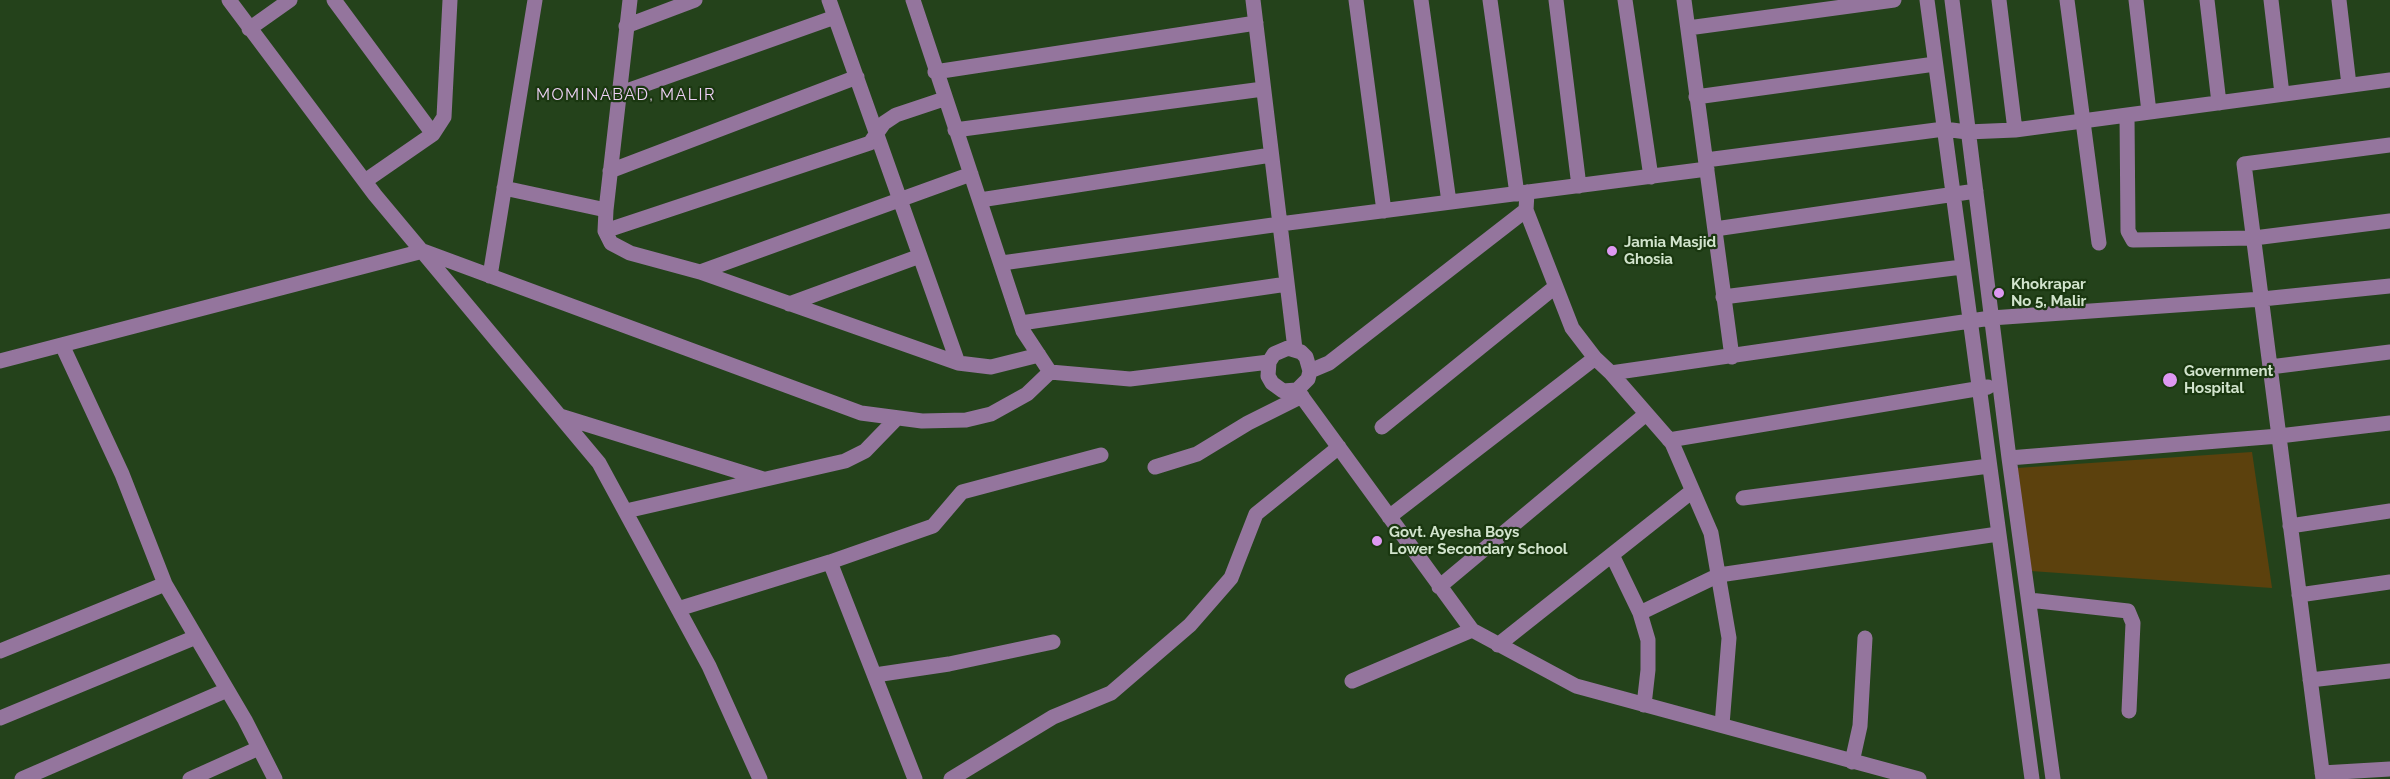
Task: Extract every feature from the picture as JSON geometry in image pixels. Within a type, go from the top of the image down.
[{"type":"street","points":[[229,0],[365,181],[599,463],[710,666],[760,779]]},
{"type":"street","points":[[249,29],[290,0]]},
{"type":"street","points":[[334,0],[433,134]]},
{"type":"street","points":[[365,181],[433,134],[444,117],[450,0]]},
{"type":"street","points":[[490,276],[535,0]]},
{"type":"street","points":[[630,0],[606,210],[605,231],[611,243],[630,253],[700,272],[958,363],[991,367],[1039,355]]},
{"type":"street","points":[[626,26],[695,0]]},
{"type":"street","points":[[829,0],[879,134],[958,363]]},
{"type":"street","points":[[1253,0],[1295,349]]},
{"type":"street","points":[[1356,0],[1384,211]]},
{"type":"street","points":[[1421,0],[1449,202]]},
{"type":"street","points":[[1490,0],[1522,193],[1526,210],[1555,287],[1572,327],[1595,358],[1611,373],[1669,440],[1711,533],[1729,638],[1722,725]]},
{"type":"street","points":[[1556,0],[1579,186]]},
{"type":"street","points":[[1625,0],[1651,177]]},
{"type":"street","points":[[1684,0],[1732,357]]},
{"type":"street","points":[[1688,28],[1894,0]]},
{"type":"street","points":[[1927,0],[2031,779]]},
{"type":"street","points":[[1952,0],[2009,458],[2053,779]]},
{"type":"street","points":[[1999,0],[2015,130]]},
{"type":"street","points":[[2067,0],[2100,243]]},
{"type":"street","points":[[2136,0],[2149,112]]},
{"type":"street","points":[[2207,0],[2218,103]]},
{"type":"street","points":[[2271,0],[2282,94]]},
{"type":"street","points":[[2339,0],[2349,85]]},
{"type":"street","points":[[918,1],[935,72],[1021,323],[1050,372]]},
{"type":"street","points":[[618,94],[835,17]]},
{"type":"street","points":[[935,72],[1256,23]]},
{"type":"street","points":[[1696,97],[1935,64]]},
{"type":"street","points":[[610,171],[857,77]]},
{"type":"street","points":[[1002,263],[1280,224],[1651,177],[1707,165],[1944,129],[1967,132],[2015,130],[2390,80]]},
{"type":"street","points":[[955,130],[1263,89]]},
{"type":"street","points":[[605,231],[870,144],[879,134],[884,123],[896,115],[944,99]]},
{"type":"street","points":[[2127,115],[2128,231],[2133,240],[2254,238],[2390,221]]},
{"type":"street","points":[[2390,145],[2244,164],[2322,776],[2390,769]]},
{"type":"street","points":[[980,200],[1271,154]]},
{"type":"street","points":[[700,272],[971,174]]},
{"type":"street","points":[[504,188],[606,210]]},
{"type":"street","points":[[1715,229],[1976,191]]},
{"type":"street","points":[[1310,371],[1329,363],[1526,210]]},
{"type":"street","points":[[0,361],[423,251],[861,413],[897,418],[922,421],[966,420],[991,414],[1027,394],[1050,372],[1130,379],[1269,362]]},
{"type":"street","points":[[789,304],[920,256]]},
{"type":"street","points":[[1723,297],[1962,267]]},
{"type":"street","points":[[1021,323],[1287,284]]},
{"type":"street","points":[[1611,373],[1991,318],[2262,299],[2390,286]]},
{"type":"street","points":[[1382,427],[1555,287]]},
{"type":"street","points":[[63,345],[122,474],[165,584],[227,690],[275,779]]},
{"type":"street","points":[[1155,467],[1197,454],[1300,393],[1310,371],[1306,357],[1295,349],[1281,350],[1269,362],[1267,369],[1272,383],[1283,391],[1300,393],[1472,630],[1576,686],[1919,779]]},
{"type":"street","points":[[2270,367],[2390,352]]},
{"type":"street","points":[[1389,517],[1595,358]]},
{"type":"street","points":[[1669,440],[2000,385]]},
{"type":"street","points":[[1439,586],[1646,414]]},
{"type":"street","points":[[560,416],[766,480]]},
{"type":"street","points":[[626,511],[766,480],[859,455],[897,418]]},
{"type":"street","points":[[2009,458],[2279,436],[2390,423]]},
{"type":"street","points":[[951,779],[1053,717],[1111,693],[1190,625],[1232,578],[1256,514],[1339,447]]},
{"type":"street","points":[[678,609],[830,562],[933,526],[946,514],[954,499],[963,492],[1101,455]]},
{"type":"street","points":[[1743,498],[1989,466]]},
{"type":"street","points":[[1498,645],[1691,492]]},
{"type":"street","points":[[2290,526],[2390,511]]},
{"type":"street","points":[[1640,613],[1719,575],[1998,534]]},
{"type":"street","points":[[1612,555],[1640,613],[1648,640],[1648,670],[1644,705]]},
{"type":"street","points":[[830,562],[915,779]]},
{"type":"street","points":[[2299,595],[2390,582]]},
{"type":"street","points":[[0,651],[165,584]]},
{"type":"street","points":[[2029,600],[2128,611],[2133,623],[2129,711]]},
{"type":"street","points":[[1352,681],[1472,630]]},
{"type":"street","points":[[0,718],[196,637]]},
{"type":"street","points":[[1852,762],[1860,726],[1865,638]]},
{"type":"street","points":[[874,675],[949,664],[1053,642]]},
{"type":"street","points":[[2310,680],[2390,671]]},
{"type":"street","points":[[22,779],[227,690]]},
{"type":"street","points":[[190,779],[259,748]]},
{"type":"shaded area","points":[[2252,452],[2272,588],[2031,571],[2017,468]]},
{"type":"place","name":"Jamia Masjid Ghosia","points":[[1612,251]]},
{"type":"place","name":"Khokrapar No 5, Malir","points":[[1999,293]]},
{"type":"place","name":"Government Hospital","points":[[2170,380]]},
{"type":"place","name":"Govt. Ayesha Boys Lower Secondary School","points":[[1377,541]]},
{"type":"district","name":"MOMINABAD, MALIR","points":[[626,95]]}]
